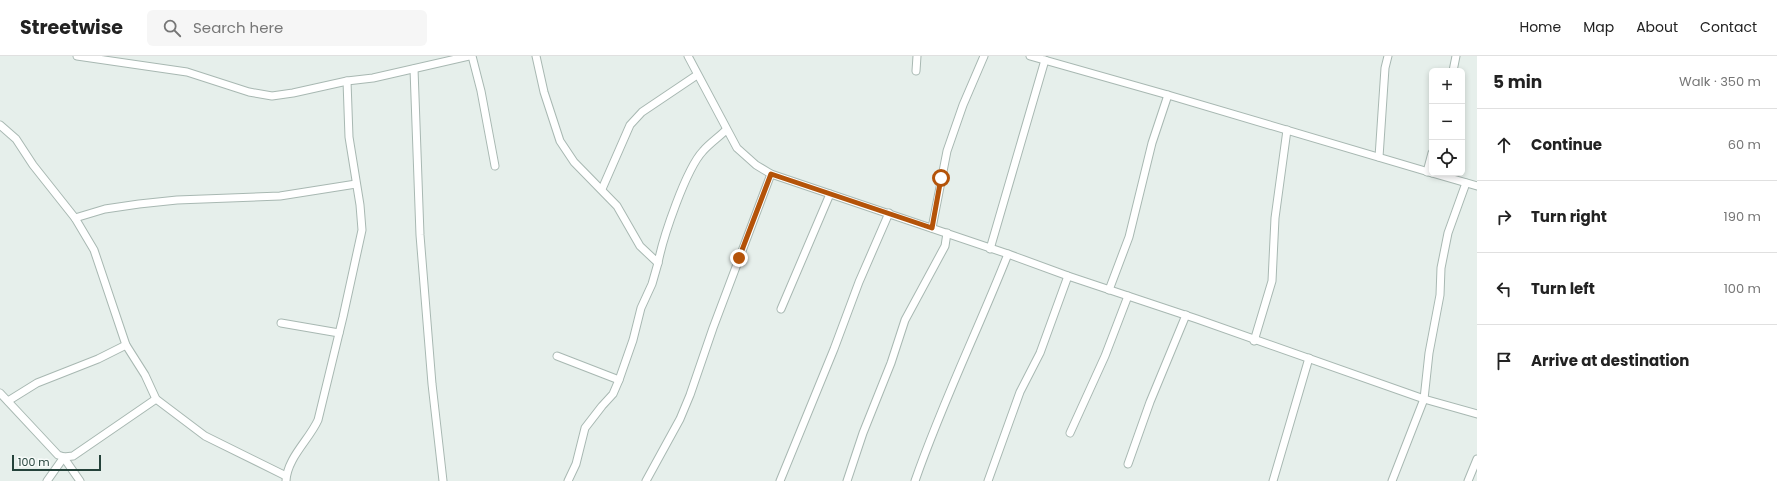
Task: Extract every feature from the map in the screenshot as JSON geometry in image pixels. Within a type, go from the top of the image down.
[{"type":"street","points":[[77,56],[187,72],[250,92],[272,96],[414,69],[470,56],[481,91],[495,166]]},
{"type":"street","points":[[536,56],[544,92],[560,141],[574,162],[617,206],[640,246],[658,263]]},
{"type":"street","points":[[688,56],[726,130],[737,148],[756,165],[771,174],[1186,315],[1424,399],[1477,414]]},
{"type":"street","points":[[916,72],[917,56]]},
{"type":"street","points":[[932,228],[947,150],[963,105],[984,56]]},
{"type":"street","points":[[1030,56],[1168,94],[1429,171]]},
{"type":"street","points":[[1379,157],[1385,68],[1388,56]]},
{"type":"street","points":[[1454,68],[1456,56]]},
{"type":"street","points":[[990,249],[1045,60]]},
{"type":"street","points":[[414,69],[420,235],[432,384],[444,481]]},
{"type":"street","points":[[602,189],[630,125],[642,112],[697,74]]},
{"type":"street","points":[[0,125],[16,140],[33,165],[75,218],[94,250],[126,345],[145,375],[156,399],[205,436],[286,478],[290,465],[312,432],[318,420],[362,230],[360,205],[349,137],[347,81]]},
{"type":"street","points":[[1110,290],[1130,237],[1152,143],[1168,94]]},
{"type":"street","points":[[568,481],[576,464],[585,428],[613,394],[619,380],[633,340],[641,308],[652,284],[673,212],[698,158],[704,150],[726,130]]},
{"type":"street","points":[[1254,341],[1272,281],[1276,218],[1287,130]]},
{"type":"street","points":[[646,481],[680,419],[690,396],[713,328],[771,174]]},
{"type":"street","points":[[1444,176],[1477,186]]},
{"type":"street","points":[[1392,481],[1424,399],[1429,353],[1440,295],[1441,268],[1448,233],[1466,183]]},
{"type":"street","points":[[75,218],[105,209],[139,204],[178,200],[280,196],[356,184]]},
{"type":"street","points":[[781,309],[830,194]]},
{"type":"street","points":[[780,481],[834,349],[859,282],[889,213]]},
{"type":"street","points":[[847,481],[863,432],[891,363],[905,320],[945,246],[947,233]]},
{"type":"street","points":[[915,481],[953,380],[985,310],[1008,254]]},
{"type":"street","points":[[988,481],[1022,388],[1040,353],[1068,276]]},
{"type":"street","points":[[1070,433],[1105,356],[1128,296]]},
{"type":"street","points":[[1128,464],[1150,402],[1186,315]]},
{"type":"street","points":[[281,322],[339,333]]},
{"type":"street","points":[[8,401],[37,383],[98,359],[126,345]]},
{"type":"street","points":[[557,356],[619,380]]},
{"type":"street","points":[[1273,481],[1309,358]]},
{"type":"street","points":[[0,393],[54,450],[64,458],[80,481]]},
{"type":"street","points":[[47,481],[64,458],[73,456],[156,399]]},
{"type":"street","points":[[1468,481],[1477,459]]},
{"type":"route","points":[[739,258],[771,174],[932,228],[941,178]]}]
